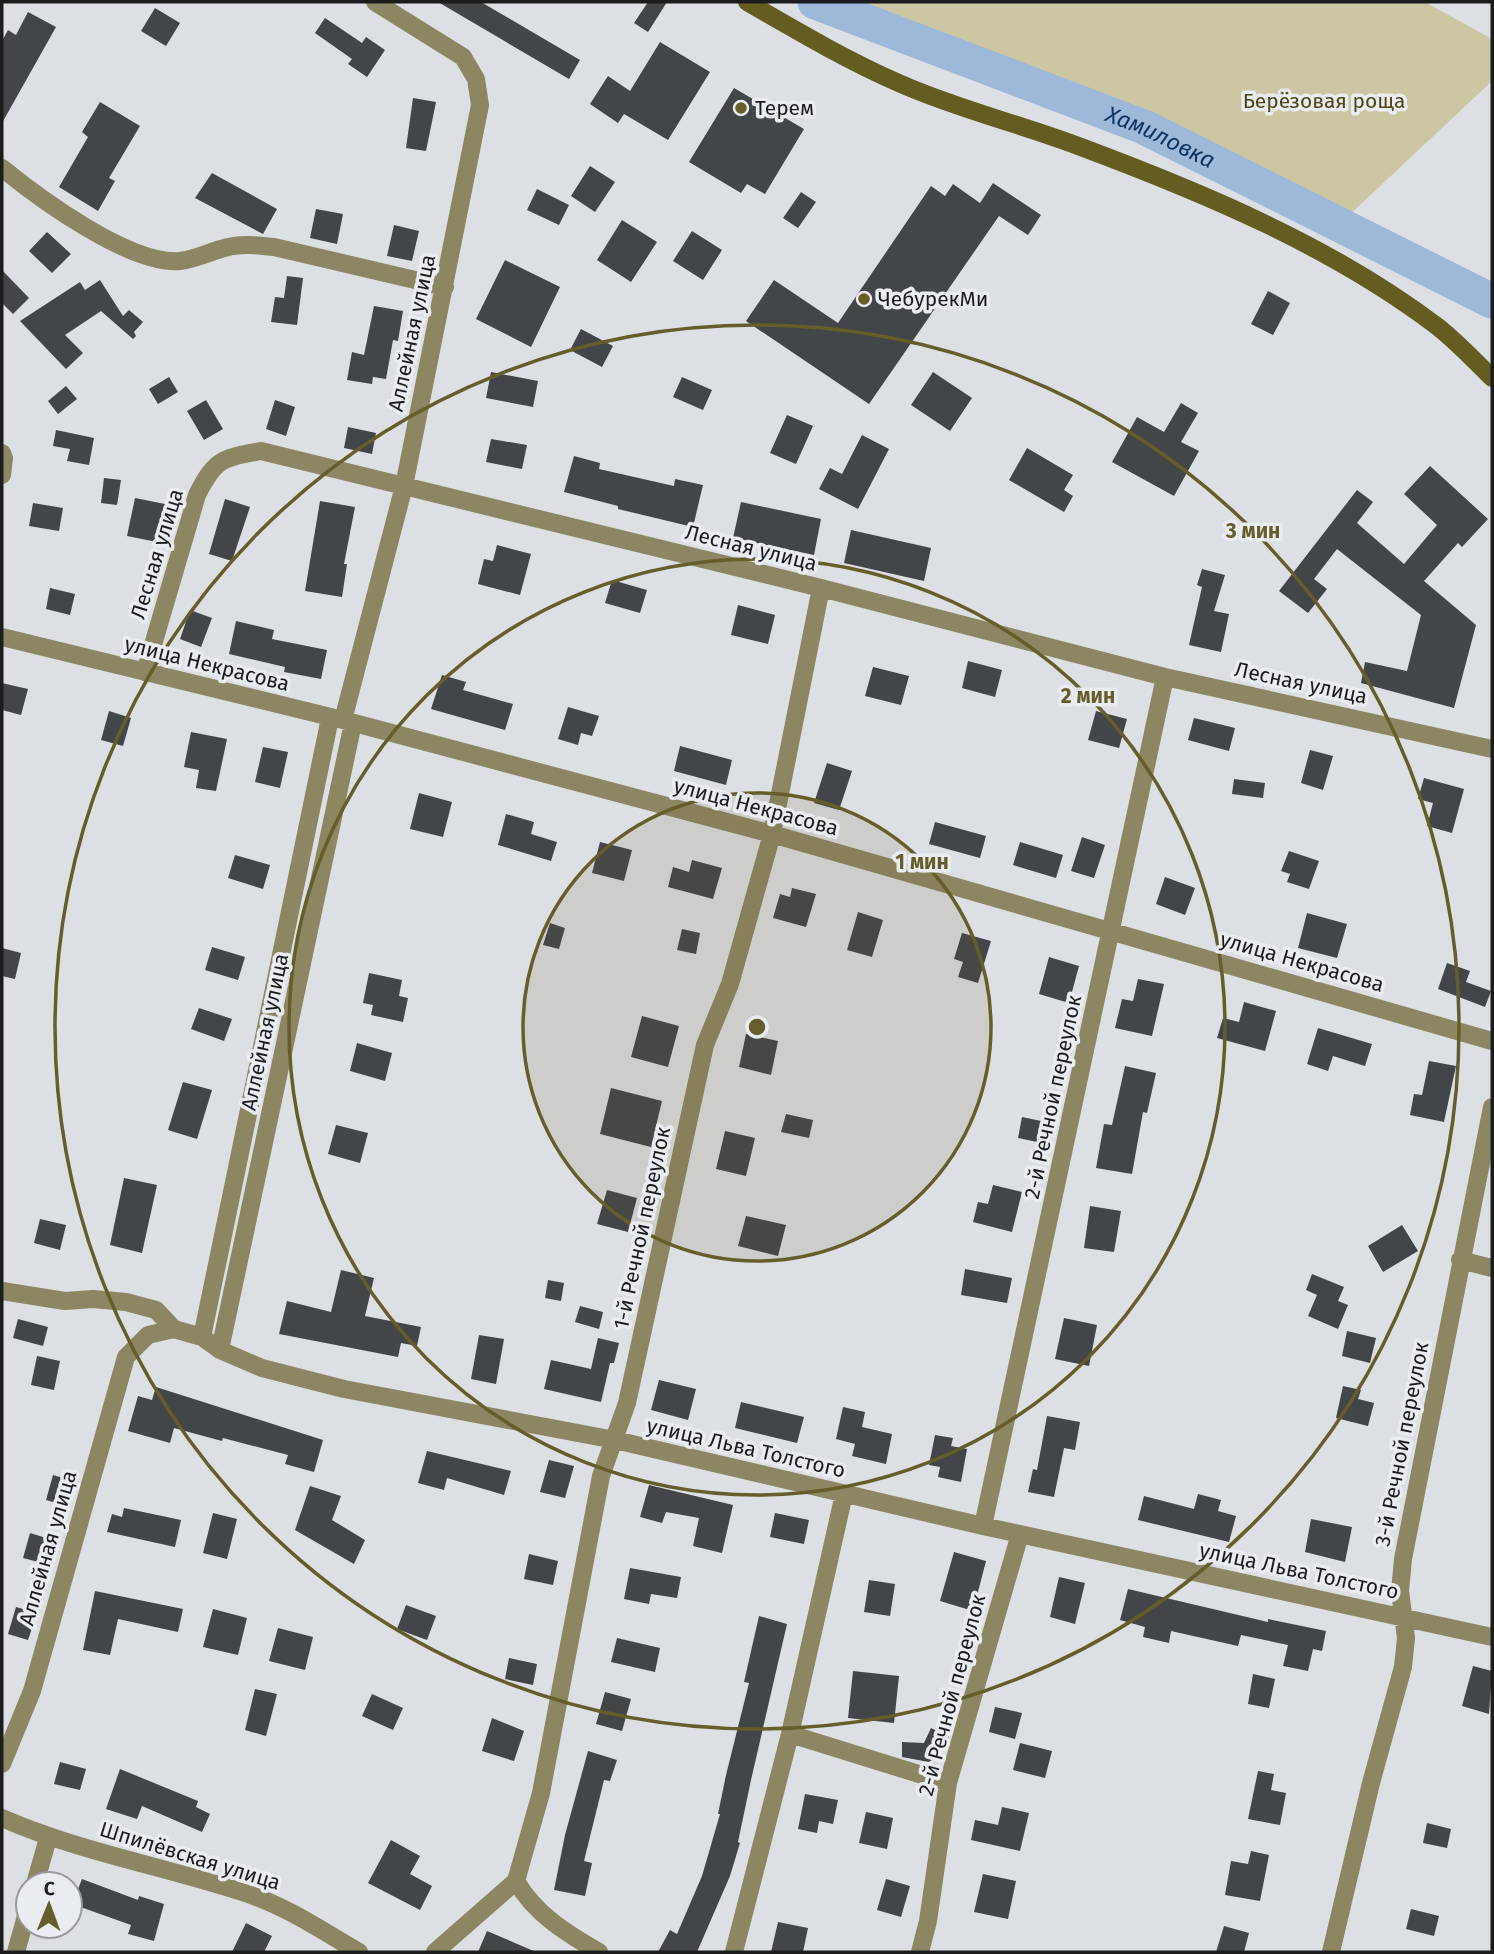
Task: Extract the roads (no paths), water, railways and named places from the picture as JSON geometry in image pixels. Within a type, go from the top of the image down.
[{"type":"main road","points":[[747,2],[854,62],[903,85],[972,112],[1079,146],[1212,200],[1296,240],[1374,283],[1429,321],[1492,378]]},
{"type":"street","name":"Аллейная улица","points":[[202,1337],[342,720],[404,486],[480,105],[476,79],[463,57],[375,2]]},
{"type":"street","points":[[2,168],[104,238],[156,260],[199,258],[223,248],[246,244],[274,247],[445,287]]},
{"type":"street","name":"Лесная улица","points":[[145,672],[197,495],[210,469],[231,456],[261,451],[821,588],[1165,677],[1492,748]]},
{"type":"street","points":[[2,453],[2,475]]},
{"type":"street","name":"1-й Речной переулок","points":[[516,1881],[541,1793],[601,1476],[627,1403],[705,1045],[730,984],[772,834],[821,588]]},
{"type":"street","name":"улица Некрасова","points":[[2,637],[342,720],[772,834],[1492,1041]]},
{"type":"street","name":"2-й Речной переулок","points":[[983,1526],[1165,677]]},
{"type":"street","name":"Аллейная улица","points":[[220,1350],[342,720]]},
{"type":"street","name":"3-й Речной переулок","points":[[1331,1952],[1371,1783],[1403,1667],[1406,1638],[1400,1591],[1403,1559],[1492,1107]]},
{"type":"street","points":[[1460,1260],[1492,1268]]},
{"type":"street","name":"улица Льва Толстого","points":[[2,1291],[65,1301],[93,1299],[126,1303],[156,1310],[174,1329],[202,1337],[220,1350],[262,1368],[344,1389],[615,1440],[983,1526],[1492,1637]]},
{"type":"street","name":"Аллейная улица","points":[[2,1764],[32,1691],[126,1357],[148,1335],[174,1329]]},
{"type":"street","points":[[734,1952],[790,1734],[844,1494]]},
{"type":"street","name":"2-й Речной переулок","points":[[920,1952],[928,1921],[948,1783],[1020,1534]]},
{"type":"street","points":[[790,1734],[948,1783]]},
{"type":"street","name":"Шпилёвская улица","points":[[2,1818],[48,1838],[251,1895],[284,1908],[359,1952]]},
{"type":"street","points":[[39,1870],[48,1838]]},
{"type":"street","points":[[435,1952],[516,1881],[528,1902],[567,1934],[599,1952]]},
{"type":"waterway","name":"Хамиловка","points":[[815,2],[1144,127],[1492,301]]},
{"type":"place","name":"Терем","points":[[741,108]]},
{"type":"place","name":"ЧебурекМи","points":[[864,299]]},
{"type":"park label","name":"Берёзовая роща","points":[[1324,101]]}]
